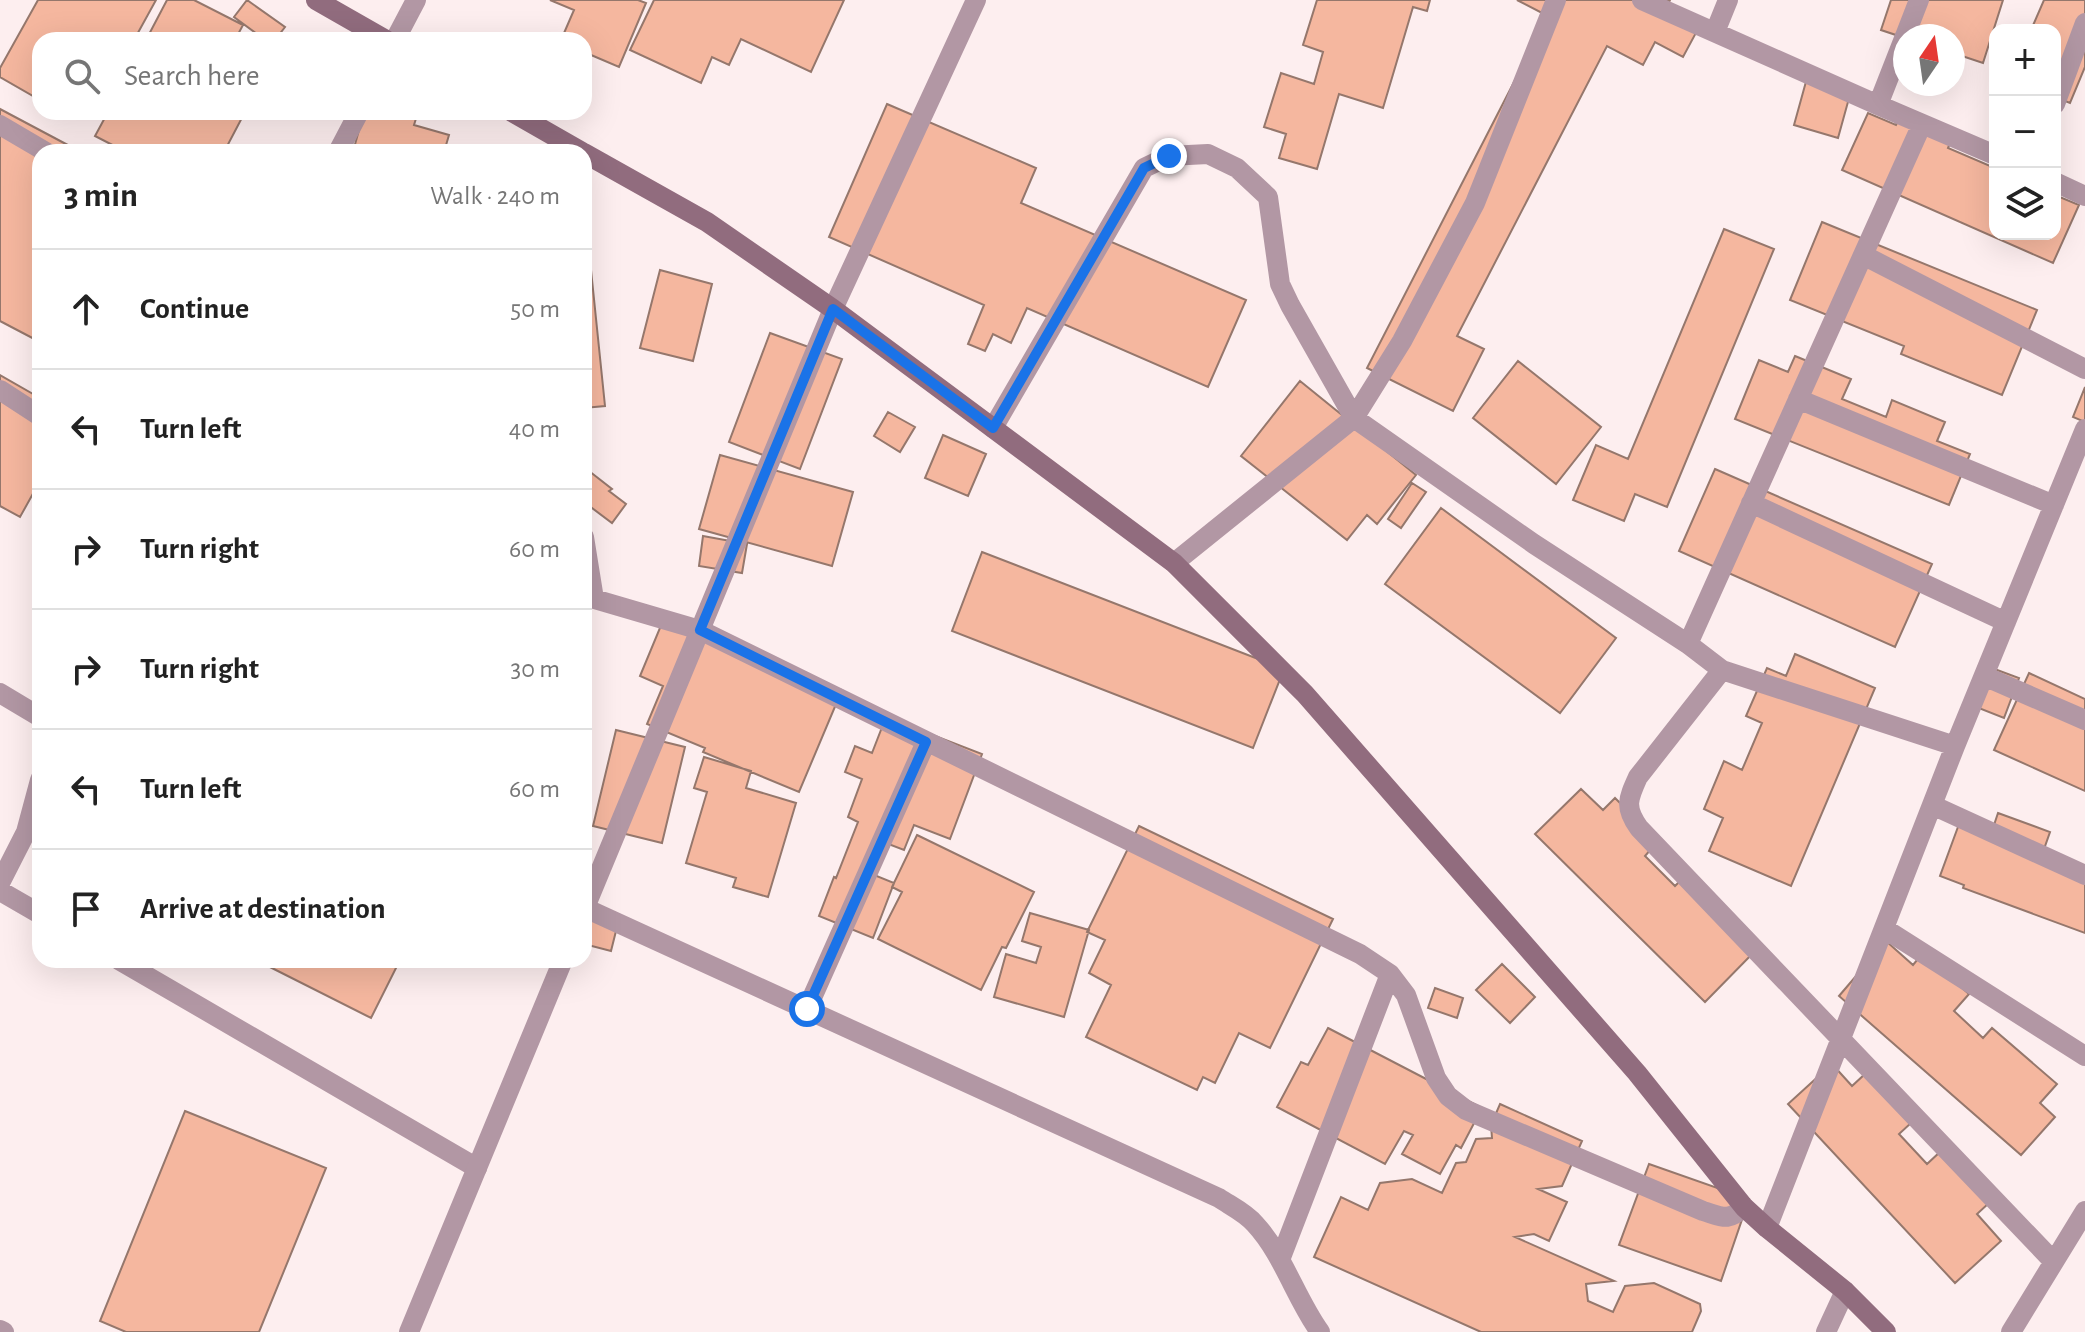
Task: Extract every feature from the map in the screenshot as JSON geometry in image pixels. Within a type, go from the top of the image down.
[{"type":"main road","points":[[316,0],[372,32]]},
{"type":"main road","points":[[526,120],[567,144]]},
{"type":"main road","points":[[592,158],[707,222],[833,309],[1174,563],[1305,694],[1637,1073],[1744,1207],[1845,1291],[1886,1332]]},
{"type":"street","points":[[399,32],[416,0]]},
{"type":"street","points":[[592,892],[833,309],[976,0]]},
{"type":"street","points":[[1174,563],[1354,418],[1402,341],[1475,203],[1556,0]]},
{"type":"street","points":[[1642,0],[1989,152]]},
{"type":"street","points":[[1715,32],[1728,0]]},
{"type":"street","points":[[1910,24],[1919,0]]},
{"type":"street","points":[[2058,96],[2085,23]]},
{"type":"street","points":[[1878,105],[1893,67]]},
{"type":"street","points":[[342,144],[355,120]]},
{"type":"street","points":[[1688,644],[1922,124]]},
{"type":"street","points":[[0,125],[32,144]]},
{"type":"street","points":[[993,428],[1144,168],[1169,156],[1208,154],[1237,168],[1268,197],[1280,284],[1354,418],[1722,670],[1955,746]]},
{"type":"street","points":[[2061,185],[2085,196]]},
{"type":"street","points":[[1863,255],[2085,369]]},
{"type":"street","points":[[0,390],[32,411]]},
{"type":"street","points":[[1798,399],[2054,505]]},
{"type":"street","points":[[1767,1228],[1955,746],[2085,429]]},
{"type":"street","points":[[1751,503],[2006,622]]},
{"type":"street","points":[[592,599],[700,630],[1360,954],[1390,974],[1406,995],[1436,1078],[1448,1096],[1466,1110],[1703,1211],[1723,1217],[1735,1216],[1744,1207]]},
{"type":"street","points":[[1722,670],[1638,777],[1630,795],[1629,813],[1639,828],[2053,1261]]},
{"type":"street","points":[[1984,676],[2085,720]]},
{"type":"street","points":[[0,693],[32,712]]},
{"type":"street","points":[[807,1009],[926,742]]},
{"type":"street","points":[[1932,805],[2085,875]]},
{"type":"street","points":[[0,883],[26,832],[32,810]]},
{"type":"street","points":[[0,891],[32,909]]},
{"type":"street","points":[[592,912],[1219,1198],[1255,1223],[1280,1260],[1320,1332]]},
{"type":"street","points":[[1885,929],[2085,1056]]},
{"type":"street","points":[[133,968],[477,1168]]},
{"type":"street","points":[[409,1332],[560,968]]},
{"type":"street","points":[[1280,1260],[1390,974]]},
{"type":"street","points":[[2011,1332],[2085,1211]]},
{"type":"street","points":[[1826,1332],[1845,1291]]},
{"type":"building","points":[[38,0],[156,0],[138,32],[32,32],[32,95],[0,77],[0,68]]},
{"type":"building","points":[[167,0],[194,0],[243,25],[239,32],[150,32]]},
{"type":"building","points":[[247,0],[285,27],[281,32],[254,32],[234,17]]},
{"type":"building","points":[[550,0],[638,0],[646,3],[619,67],[592,55],[592,32],[564,32],[574,10]]},
{"type":"building","points":[[654,0],[844,0],[811,72],[741,39],[729,65],[712,57],[701,83],[630,50]]},
{"type":"building","points":[[1317,0],[1430,0],[1427,11],[1413,7],[1383,108],[1339,94],[1317,169],[1279,158],[1286,134],[1264,127],[1281,73],[1314,84],[1323,52],[1303,45]]},
{"type":"building","points":[[1517,0],[1670,0],[1664,12],[1698,29],[1683,57],[1655,42],[1643,65],[1607,46],[1457,336],[1484,349],[1453,411],[1367,368],[1548,16]]},
{"type":"building","points":[[1891,0],[2003,0],[1995,24],[1989,24],[1989,44],[1983,63],[1965,57],[1965,24],[1893,24],[1893,34],[1881,30]]},
{"type":"building","points":[[2044,0],[2085,0],[2085,67],[2070,103],[2061,99],[2061,24],[2034,24]]},
{"type":"building","points":[[1807,78],[1851,91],[1838,138],[1794,125]]},
{"type":"building","points":[[887,104],[1036,168],[1021,203],[1246,300],[1208,387],[1027,308],[1011,343],[993,334],[985,351],[968,344],[984,305],[829,237]]},
{"type":"building","points":[[1904,108],[1955,131],[1948,148],[1989,166],[1989,235],[1842,170],[1868,113],[1896,125]]},
{"type":"building","points":[[0,109],[66,144],[32,144],[32,338],[0,321]]},
{"type":"building","points":[[104,120],[241,120],[228,144],[110,144],[95,136]]},
{"type":"building","points":[[362,120],[416,120],[414,125],[449,135],[446,144],[355,144]]},
{"type":"building","points":[[2061,198],[2079,205],[2053,263],[2001,240],[2061,240]]},
{"type":"building","points":[[1822,222],[2037,310],[2002,395],[1901,354],[1904,346],[1790,300]]},
{"type":"building","points":[[1724,229],[1774,249],[1667,507],[1635,494],[1624,521],[1573,500],[1596,445],[1628,459]]},
{"type":"building","points":[[660,270],[712,284],[693,361],[640,348]]},
{"type":"building","points":[[592,280],[605,406],[592,407]]},
{"type":"building","points":[[770,333],[842,359],[800,469],[729,442]]},
{"type":"building","points":[[1795,356],[1851,379],[1842,399],[1886,417],[1892,400],[1945,422],[1937,441],[1970,454],[1949,505],[1735,419],[1759,360],[1788,372]]},
{"type":"building","points":[[1518,361],[1601,427],[1556,484],[1473,418]]},
{"type":"building","points":[[0,375],[32,393],[32,495],[20,517],[0,506]]},
{"type":"building","points":[[1300,381],[1416,475],[1377,524],[1367,515],[1347,540],[1241,456]]},
{"type":"building","points":[[2085,387],[2085,422],[2073,417]]},
{"type":"building","points":[[888,412],[915,427],[900,452],[874,436]]},
{"type":"building","points":[[943,435],[986,454],[968,496],[925,478]]},
{"type":"building","points":[[720,455],[853,492],[832,566],[699,529]]},
{"type":"building","points":[[1715,469],[1932,564],[1895,647],[1679,551]]},
{"type":"building","points":[[592,473],[626,504],[612,523],[592,508]]},
{"type":"building","points":[[1412,483],[1426,492],[1401,528],[1388,519]]},
{"type":"building","points":[[1441,508],[1616,638],[1560,713],[1385,584]]},
{"type":"building","points":[[703,536],[747,544],[742,573],[699,566]]},
{"type":"building","points":[[982,552],[1284,669],[1253,748],[952,631]]},
{"type":"building","points":[[662,623],[842,690],[799,792],[703,752],[705,748],[647,724],[663,686],[640,676]]},
{"type":"building","points":[[1795,654],[1875,688],[1791,886],[1709,851],[1723,818],[1704,809],[1724,761],[1742,770],[1762,723],[1746,716],[1767,668],[1786,676]]},
{"type":"building","points":[[1981,664],[2019,678],[2004,718],[1966,703]]},
{"type":"building","points":[[2029,673],[2085,699],[2085,791],[1994,750]]},
{"type":"building","points":[[886,717],[982,754],[950,839],[914,825],[904,850],[886,843],[874,875],[894,883],[873,938],[819,916],[858,822],[848,817],[862,779],[845,772],[855,746],[872,753]]},
{"type":"building","points":[[616,730],[685,747],[662,843],[593,826]]},
{"type":"building","points":[[704,757],[751,771],[746,788],[796,803],[768,897],[733,887],[736,878],[686,863],[707,792],[694,788]]},
{"type":"building","points":[[1581,789],[1603,810],[1615,798],[1658,841],[1645,856],[1675,886],[1686,875],[1759,947],[1705,1002],[1535,834]]},
{"type":"building","points":[[1998,813],[2050,832],[2043,852],[2085,867],[2085,933],[1963,888],[1964,885],[1940,876],[1962,816],[1993,828]]},
{"type":"building","points":[[1139,826],[1333,919],[1270,1048],[1239,1033],[1215,1083],[1203,1077],[1197,1090],[1086,1037],[1111,985],[1089,973],[1105,940],[1087,932]]},
{"type":"building","points":[[917,835],[1034,892],[981,990],[878,939],[902,892],[892,887]]},
{"type":"building","points":[[592,908],[620,915],[611,951],[592,946]]},
{"type":"building","points":[[1030,913],[1089,930],[1064,1017],[994,997],[1006,954],[1036,963],[1041,947],[1022,941]]},
{"type":"building","points":[[1886,941],[1913,965],[1922,954],[1969,994],[1954,1011],[1983,1038],[1992,1028],[2057,1084],[2040,1103],[2055,1117],[2021,1155],[1839,996]]},
{"type":"building","points":[[1502,964],[1535,997],[1510,1023],[1476,990]]},
{"type":"building","points":[[272,968],[396,968],[371,1018]]},
{"type":"building","points":[[1435,988],[1463,998],[1457,1018],[1428,1008]]},
{"type":"building","points":[[1328,1028],[1482,1108],[1461,1148],[1456,1145],[1440,1174],[1402,1154],[1413,1135],[1404,1131],[1385,1164],[1277,1107],[1301,1062],[1308,1065]]},
{"type":"building","points":[[1832,1064],[1852,1086],[1865,1074],[1911,1123],[1899,1134],[1927,1164],[1941,1151],[1989,1203],[1977,1214],[2001,1241],[1955,1283],[1788,1104]]},
{"type":"building","points":[[1500,1104],[1582,1141],[1562,1186],[1538,1189],[1567,1202],[1549,1241],[1534,1234],[1515,1237],[1614,1281],[1586,1284],[1588,1301],[1613,1312],[1625,1286],[1654,1283],[1700,1304],[1701,1311],[1692,1332],[1481,1332],[1314,1257],[1341,1197],[1368,1210],[1380,1183],[1412,1179],[1442,1193],[1456,1163],[1466,1162],[1476,1139],[1492,1138],[1491,1125]]},
{"type":"building","points":[[185,1111],[326,1168],[259,1332],[126,1332],[100,1321]]},
{"type":"building","points":[[1649,1164],[1749,1199],[1721,1281],[1619,1245]]},
{"type":"route","points":[[807,1009],[926,742],[700,630],[833,309],[993,428],[1144,168],[1169,156]]}]
